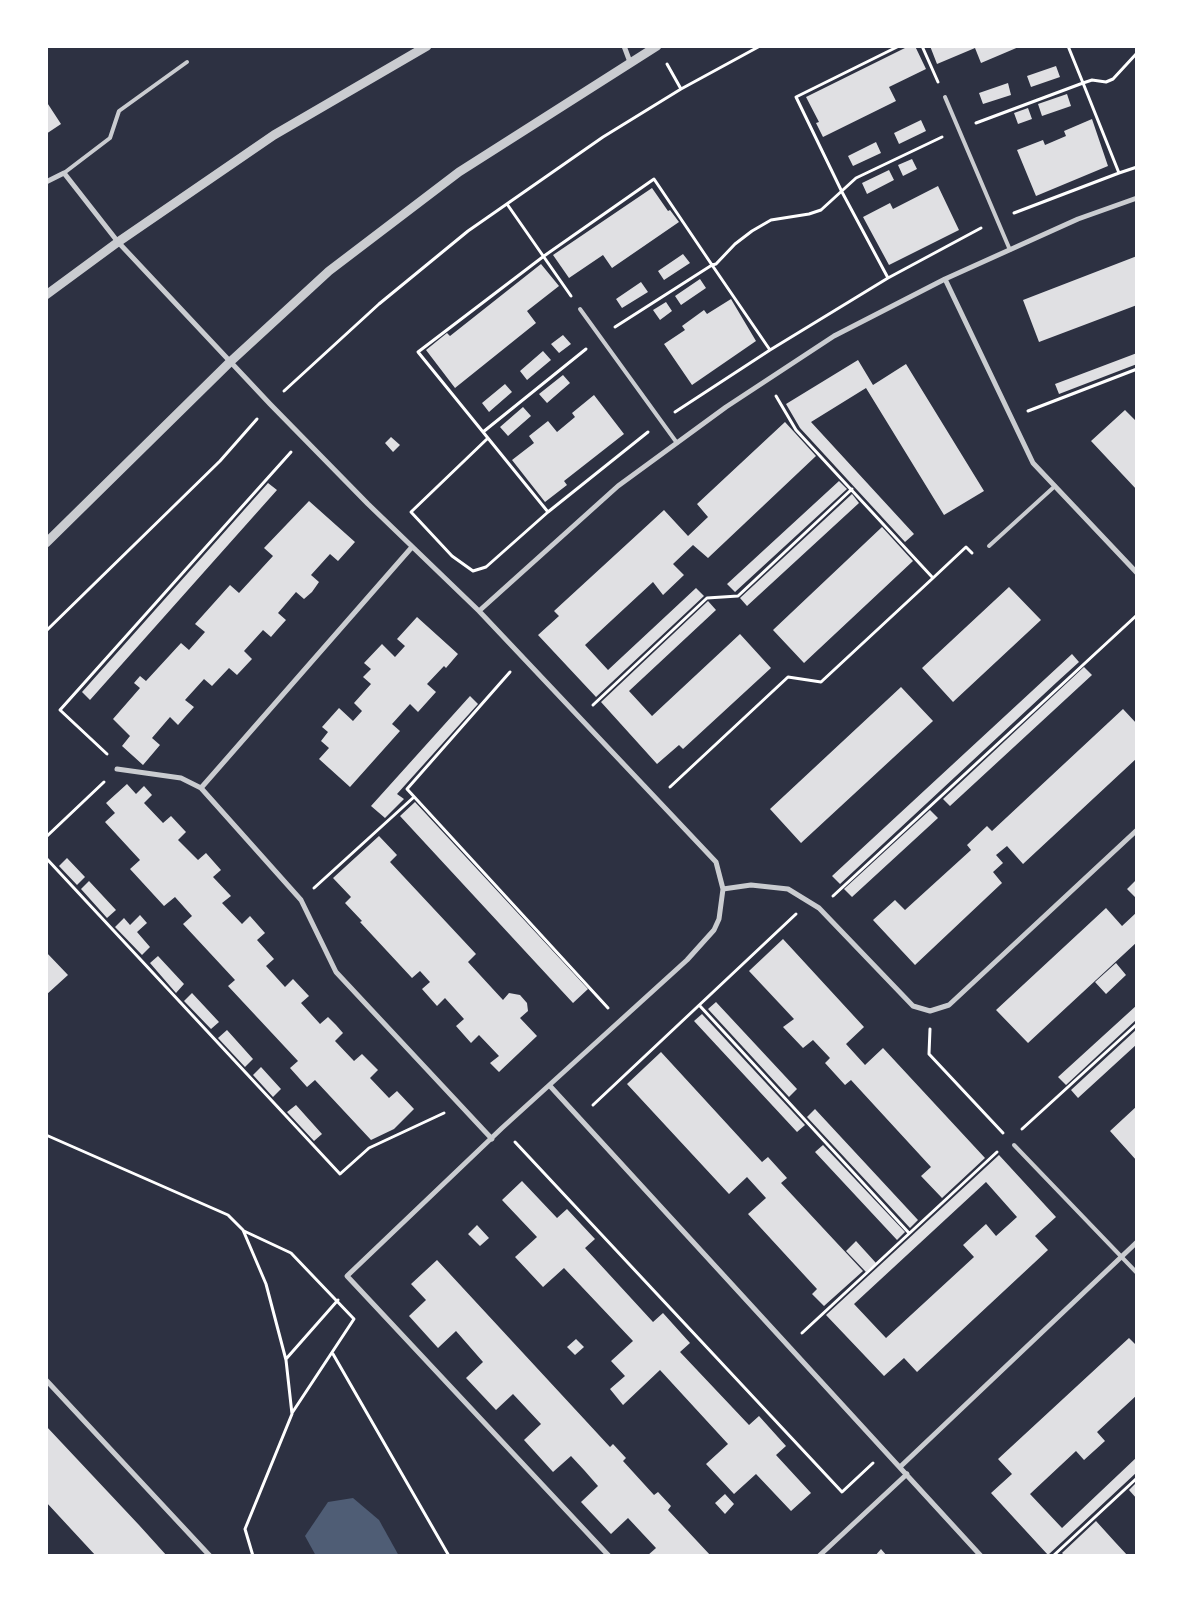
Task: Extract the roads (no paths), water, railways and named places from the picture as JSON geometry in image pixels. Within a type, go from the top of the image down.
[{"type":"street","points":[[46,295],[118,242],[274,135],[427,46]]},
{"type":"street","points":[[624,46],[630,62]]},
{"type":"street","points":[[46,543],[230,362],[330,271],[459,172],[657,46]]},
{"type":"street","points":[[46,182],[64,173],[118,242],[230,362],[303,438],[479,611],[716,862],[722,889],[719,919],[714,930],[687,960],[502,1128],[347,1276],[609,1556]]},
{"type":"street","points":[[479,611],[618,486],[766,381],[834,336],[945,279],[1078,219],[1137,198]]},
{"type":"street","points":[[945,279],[1033,464],[1137,573]]},
{"type":"street","points":[[201,788],[412,547]]},
{"type":"street","points":[[117,769],[181,778],[201,788],[301,900],[336,972],[492,1139]]},
{"type":"street","points":[[722,889],[752,885],[788,889],[819,908],[913,1006],[930,1011],[949,1006],[1137,830]]},
{"type":"street","points":[[550,1086],[981,1556]]},
{"type":"street","points":[[900,1467],[1137,1242]]},
{"type":"street","points":[[46,1380],[210,1556]]},
{"type":"street","points":[[819,1556],[907,1474]]},
{"type":"lane","points":[[64,173],[110,138],[119,111],[187,62]]},
{"type":"lane","points":[[945,97],[1010,250]]},
{"type":"lane","points":[[580,309],[677,444]]},
{"type":"lane","points":[[990,546],[1054,486]]},
{"type":"lane","points":[[1014,1145],[1137,1274]]},
{"type":"water","points":[[353,1498],[379,1520],[399,1556],[316,1556],[305,1536],[328,1502]]}]
